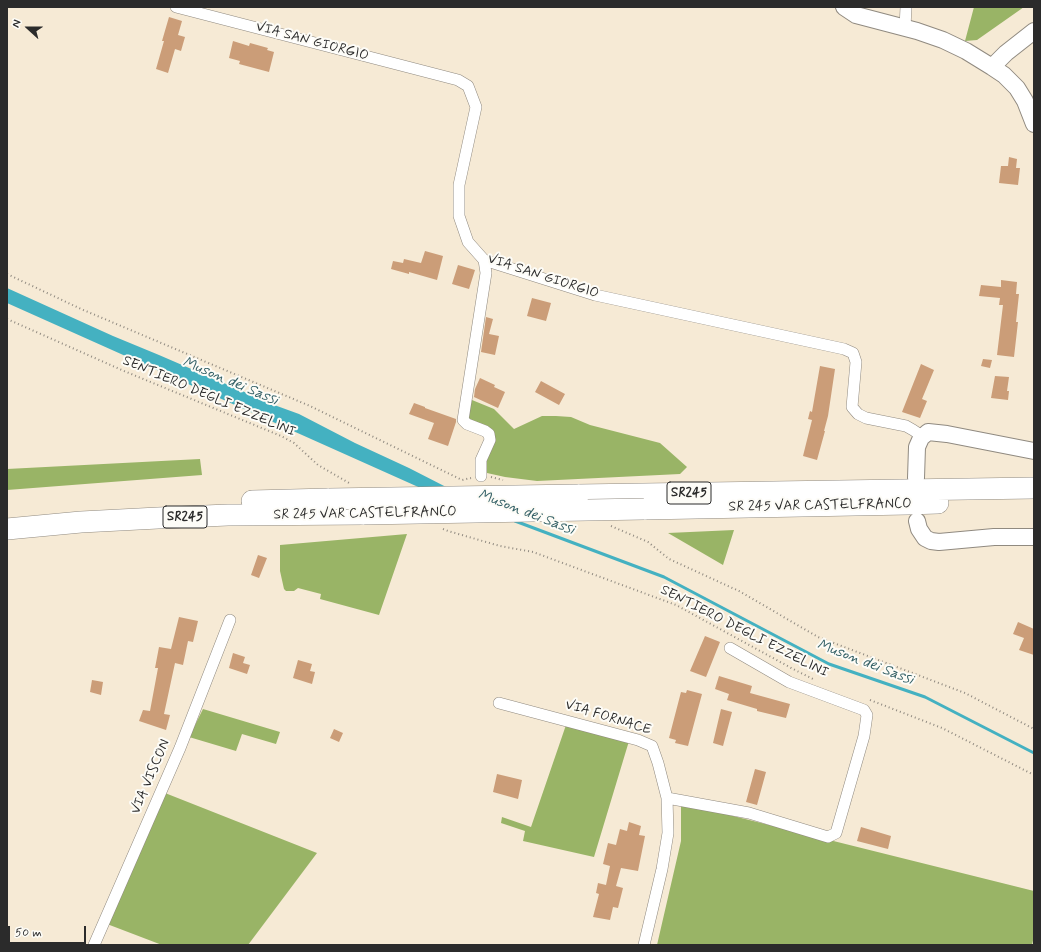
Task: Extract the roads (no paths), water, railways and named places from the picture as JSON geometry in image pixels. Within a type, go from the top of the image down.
[{"type":"highway","name":"SR 245 VAR CASTELFRANCO","points":[[7,515],[124,505],[329,499],[1034,488]]},
{"type":"highway","name":"SR 245 VAR CASTELFRANCO","points":[[7,529],[81,522],[158,518],[908,504],[1003,499],[1034,495]]},
{"type":"street","name":"VIA SAN GIORGIO","points":[[176,7],[458,80],[468,86],[476,107],[459,185],[459,216],[468,242],[484,260],[595,295],[844,349],[853,353],[856,362],[852,407],[858,414],[866,418],[906,426],[922,436]]},
{"type":"street","points":[[844,7],[856,15],[917,30],[943,40],[966,51],[992,67],[1004,75],[1017,88],[1025,101],[1034,124]]},
{"type":"street","points":[[905,28],[906,7]]},
{"type":"street","points":[[992,67],[1034,32]]},
{"type":"street","points":[[481,476],[481,460],[490,440],[489,434],[467,424],[463,420],[486,273],[484,260]]},
{"type":"street","points":[[916,478],[917,447],[922,436],[928,432],[947,434],[1034,452]]},
{"type":"street","points":[[917,521],[919,529],[925,538],[931,541],[939,542],[994,537],[1034,537]]},
{"type":"street","name":"VIA VISCON","points":[[94,945],[180,748],[230,620]]},
{"type":"street","points":[[667,798],[749,813],[828,837],[836,833],[864,736],[867,715],[864,710],[789,682],[730,648]]},
{"type":"street","name":"VIA FORNACE","points":[[499,703],[631,738],[652,746],[667,798],[668,833],[662,869],[644,945]]},
{"type":"water","points":[[7,288],[113,336],[299,414],[450,489],[425,490],[7,303]]},
{"type":"waterway","name":"Muson dei Sassi","points":[[515,521],[664,577],[829,664],[925,697],[1034,753]]}]
